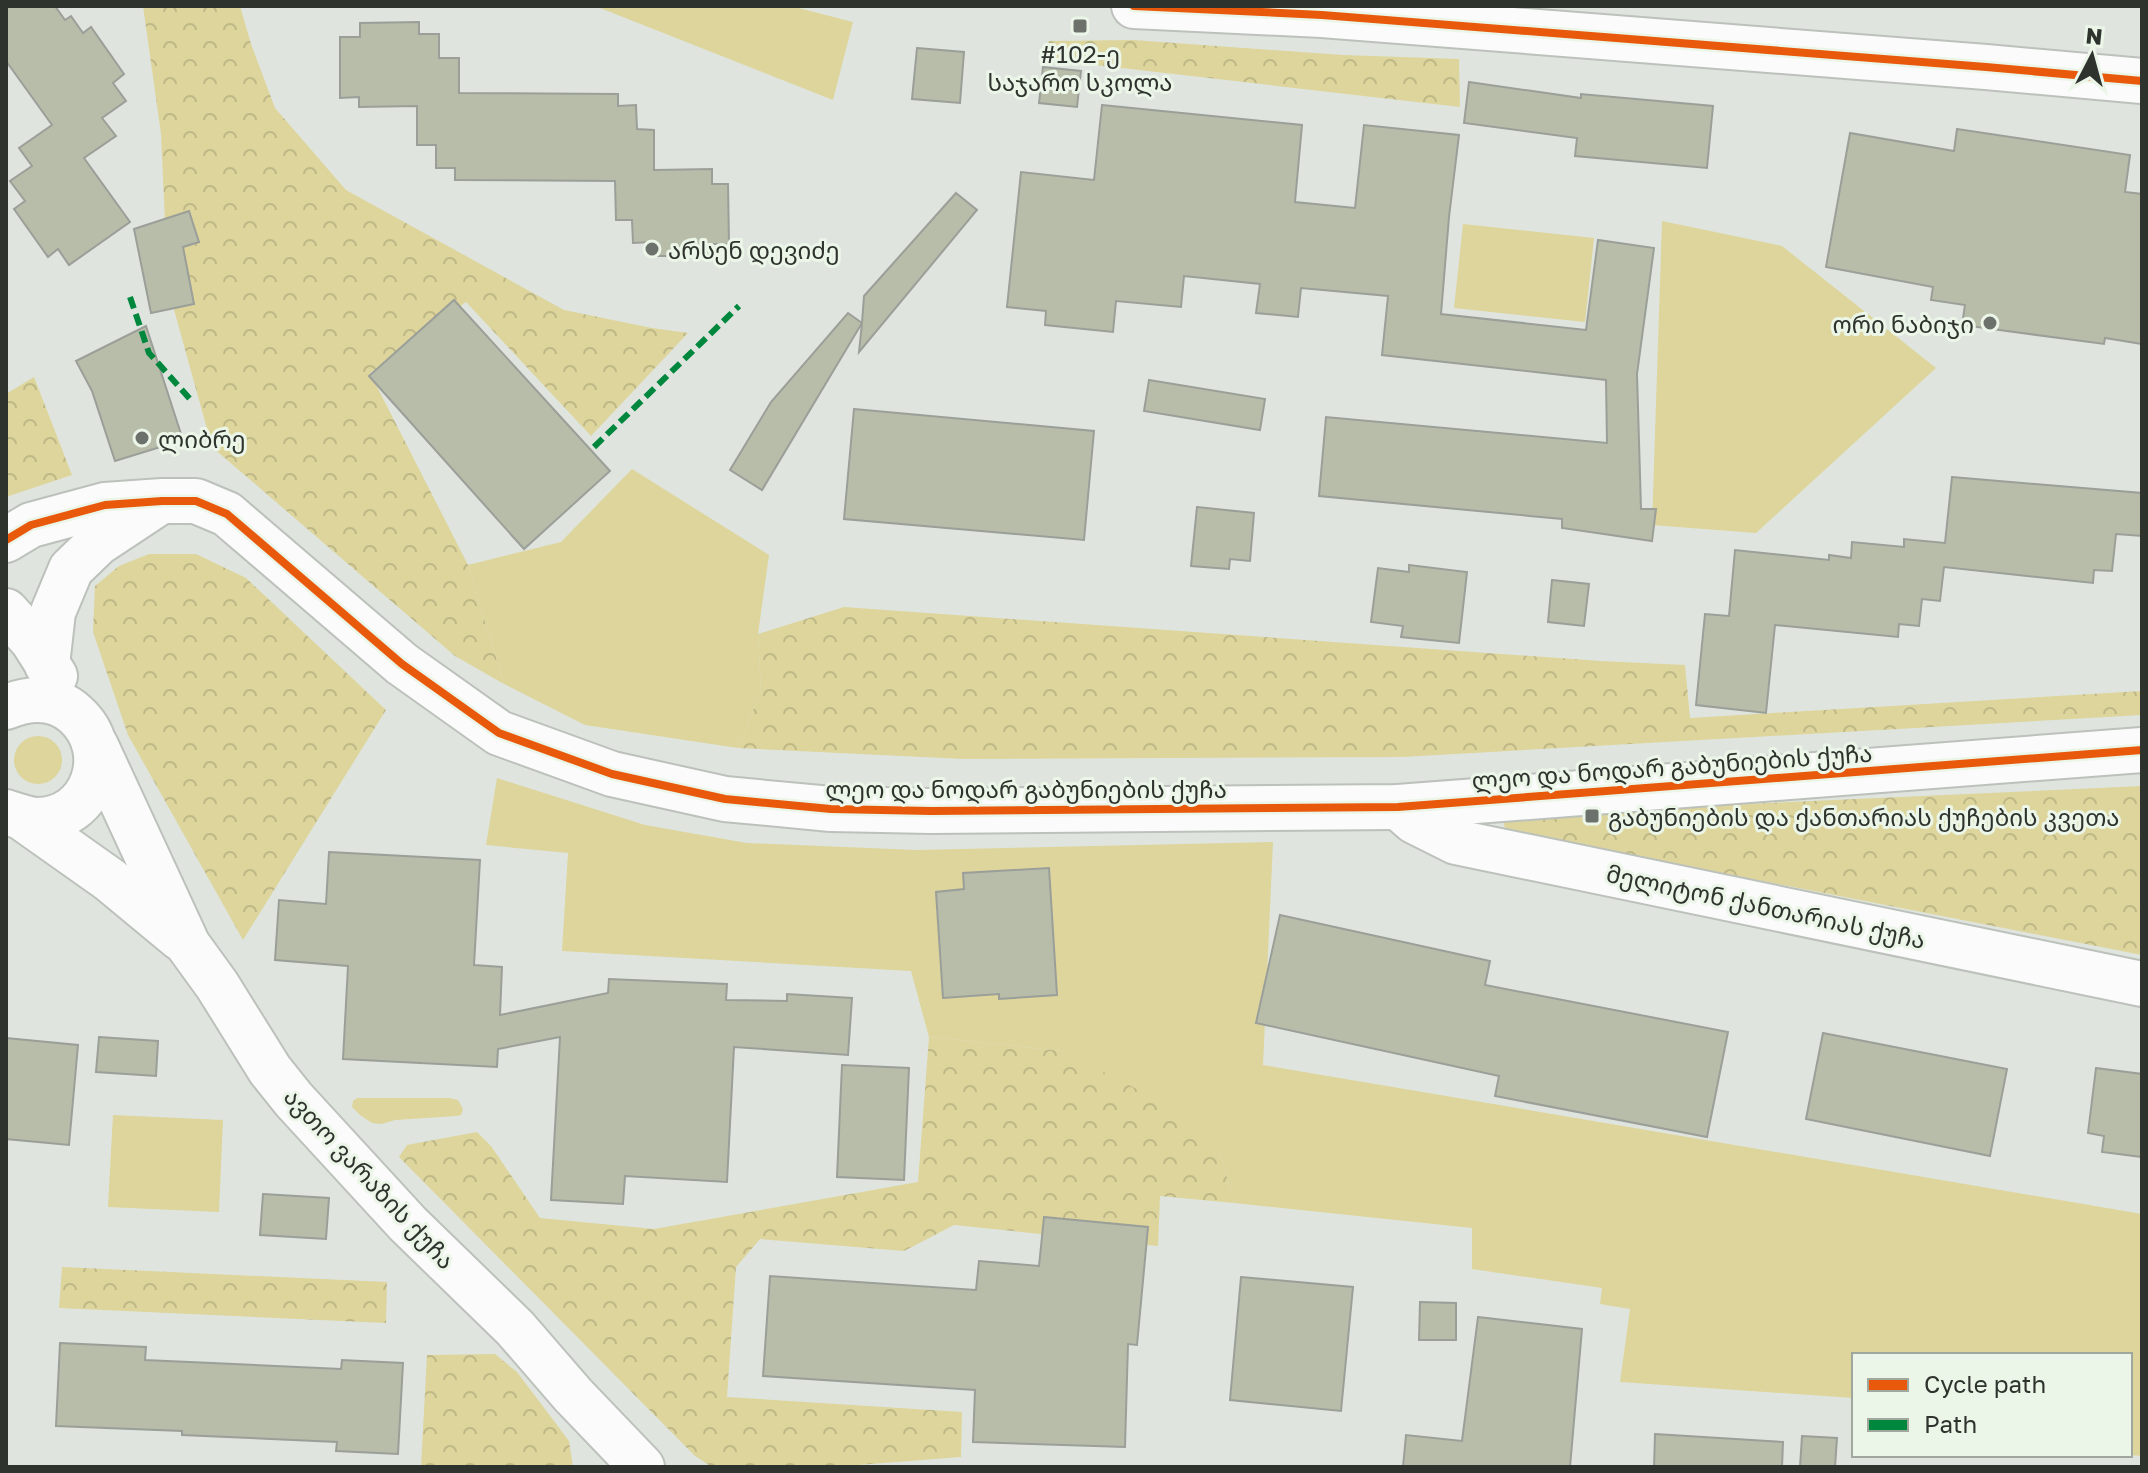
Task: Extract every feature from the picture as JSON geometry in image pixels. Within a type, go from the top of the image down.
[{"type":"street","points":[[1134,6],[1322,10],[2142,81]]},
{"type":"street","points":[[6,707],[71,569],[98,543],[162,501]]},
{"type":"street","name":"ლეო და ნოდარ გაბუნიების ქუჩა","points":[[6,540],[31,525],[105,505],[196,501],[227,514],[402,664],[499,733],[612,774],[725,799],[831,809],[931,811],[1398,807],[2142,750]]},
{"type":"street","name":"ავთო ვარაზის ქუჩა","points":[[6,611],[32,640],[27,666],[91,734],[188,945],[270,1070],[408,1224],[515,1328],[642,1467]]},
{"type":"street","points":[[6,707],[33,699],[66,706],[91,734],[97,761],[89,790],[67,812],[37,820],[14,815]]},
{"type":"street","name":"მელიტონ ქანთარიას ქუჩა","points":[[1398,807],[1414,821],[1456,842],[2142,984]]},
{"type":"street","name":"ავთო ვარაზის ქუჩა","points":[[14,815],[110,880],[188,945]]},
{"type":"street","name":"ავთო ვარაზის ქუჩა","points":[[573,1395],[613,1467]]},
{"type":"green space","points":[[143,6],[240,6],[275,108],[346,190],[564,310],[688,333],[591,436],[466,302],[370,373],[468,565],[504,684],[455,656],[212,447],[168,288],[161,134]]},
{"type":"green space","points":[[595,6],[791,6],[853,22],[833,100]]},
{"type":"green space","points":[[1133,40],[1343,55],[1459,59],[1460,107],[1043,59],[1049,41]]},
{"type":"green space","points":[[1662,221],[1782,246],[1936,368],[1756,533],[1652,525]]},
{"type":"green space","points":[[1463,224],[1594,238],[1585,322],[1454,308]]},
{"type":"green space","points":[[34,377],[72,475],[6,497],[6,394]]},
{"type":"green space","points":[[632,469],[769,555],[758,634],[761,691],[738,748],[585,725],[504,684],[468,565],[561,542]]},
{"type":"green space","points":[[149,554],[196,554],[246,578],[386,710],[243,940],[128,735],[93,632],[95,586],[119,566]]},
{"type":"green space","points":[[844,607],[1685,665],[1690,718],[2142,691],[2142,715],[1402,757],[964,759],[738,748],[761,691],[758,634]]},
{"type":"green space","points":[[38,736],[55,743],[62,760],[55,777],[38,784],[21,777],[14,760],[21,743]]},
{"type":"green space","points":[[497,778],[645,825],[747,843],[916,850],[1273,842],[1263,1065],[2142,1214],[2142,1456],[2132,1455],[2132,1353],[1852,1353],[1852,1398],[1620,1382],[1630,1309],[1600,1304],[1602,1288],[1472,1269],[1472,1228],[1234,1203],[1219,1149],[1062,1051],[929,1037],[911,971],[562,951],[568,853],[486,845]]},
{"type":"green space","points":[[2142,786],[2142,955],[1506,831],[1501,815]]},
{"type":"green space","points":[[929,1037],[1062,1051],[1176,1109],[1219,1149],[1234,1203],[1160,1196],[1158,1246],[954,1225],[904,1251],[760,1239],[736,1267],[727,1397],[962,1412],[961,1457],[832,1467],[712,1467],[695,1456],[399,1157],[407,1145],[477,1132],[491,1146],[540,1218],[654,1229],[918,1182]]},
{"type":"green space","points":[[357,1098],[449,1098],[458,1100],[463,1109],[457,1116],[372,1123],[352,1107]]},
{"type":"green space","points":[[113,1115],[223,1120],[219,1212],[108,1207]]},
{"type":"green space","points":[[62,1267],[387,1282],[386,1323],[59,1308]]},
{"type":"green space","points":[[495,1354],[517,1372],[569,1441],[573,1467],[421,1467],[427,1355]]},
{"type":"building","points":[[6,6],[55,6],[65,20],[71,16],[83,33],[91,27],[124,74],[113,83],[126,101],[102,118],[116,136],[84,158],[130,222],[69,265],[58,249],[48,257],[14,209],[25,201],[10,181],[32,166],[19,148],[52,125],[6,61]]},
{"type":"building","points":[[419,22],[419,34],[439,34],[439,58],[459,58],[459,93],[618,94],[618,106],[636,105],[637,129],[654,130],[654,170],[712,169],[712,184],[728,184],[729,244],[710,244],[710,256],[652,256],[652,242],[633,243],[632,220],[616,220],[615,181],[455,180],[455,168],[436,168],[436,145],[417,145],[417,106],[359,107],[359,97],[340,98],[340,37],[360,37],[360,23]]},
{"type":"building","points":[[917,48],[964,52],[960,103],[912,99]]},
{"type":"building","points":[[1043,67],[1081,71],[1077,107],[1039,103]]},
{"type":"building","points":[[1469,82],[1581,98],[1581,94],[1713,106],[1707,168],[1575,156],[1577,138],[1464,123]]},
{"type":"building","points":[[1102,105],[1302,125],[1295,202],[1355,208],[1364,125],[1459,135],[1441,314],[1586,330],[1598,240],[1654,248],[1637,374],[1641,509],[1656,509],[1652,541],[1562,528],[1562,519],[1319,496],[1326,417],[1607,443],[1606,380],[1382,355],[1388,296],[1301,288],[1298,317],[1256,313],[1260,284],[1184,276],[1181,307],[1116,301],[1113,332],[1045,325],[1046,311],[1007,307],[1021,172],[1094,180]]},
{"type":"building","points":[[1957,129],[2130,155],[2125,192],[2142,194],[2142,344],[2105,338],[2104,344],[1962,325],[1965,305],[1931,300],[1933,287],[1826,267],[1850,133],[1954,151]]},
{"type":"building","points":[[956,193],[977,210],[859,352],[864,296]]},
{"type":"building","points":[[189,211],[199,242],[183,247],[194,304],[151,313],[134,229]]},
{"type":"building","points":[[454,300],[610,471],[524,549],[369,376]]},
{"type":"building","points":[[848,313],[862,323],[762,490],[730,470],[771,402]]},
{"type":"building","points":[[146,326],[183,440],[115,461],[92,391],[76,361]]},
{"type":"building","points":[[1149,380],[1265,399],[1260,430],[1144,411]]},
{"type":"building","points":[[854,409],[1094,431],[1084,540],[844,519]]},
{"type":"building","points":[[1952,477],[2142,493],[2142,536],[2116,534],[2112,571],[2094,570],[2093,583],[1944,567],[1940,601],[1922,599],[1919,626],[1899,624],[1898,637],[1775,625],[1766,713],[1696,705],[1705,614],[1729,616],[1735,550],[1829,560],[1829,555],[1851,558],[1852,542],[1904,547],[1904,539],[1945,543]]},
{"type":"building","points":[[1197,507],[1254,513],[1250,561],[1230,559],[1229,569],[1191,566]]},
{"type":"building","points":[[1409,565],[1467,572],[1459,643],[1401,637],[1403,626],[1371,622],[1378,568],[1409,572]]},
{"type":"building","points":[[1552,580],[1589,584],[1584,626],[1548,622]]},
{"type":"building","points":[[329,852],[480,860],[474,965],[502,967],[500,1015],[608,993],[609,979],[727,984],[726,1000],[787,1001],[787,994],[852,998],[848,1055],[734,1047],[727,1182],[625,1176],[623,1204],[551,1200],[560,1037],[498,1049],[497,1067],[343,1059],[348,966],[275,960],[279,900],[326,904]]},
{"type":"building","points":[[1049,868],[1057,995],[999,999],[999,994],[943,998],[936,892],[964,889],[963,873]]},
{"type":"building","points":[[1280,915],[1490,961],[1485,985],[1728,1032],[1707,1137],[1495,1096],[1499,1076],[1256,1023]]},
{"type":"building","points":[[1823,1033],[2007,1069],[1990,1156],[1806,1119]]},
{"type":"building","points":[[99,1037],[158,1041],[156,1076],[96,1072]]},
{"type":"building","points":[[6,1038],[78,1045],[69,1145],[6,1139]]},
{"type":"building","points":[[842,1065],[909,1068],[904,1180],[837,1177]]},
{"type":"building","points":[[2096,1068],[2142,1074],[2142,1157],[2102,1152],[2104,1136],[2088,1133]]},
{"type":"building","points":[[263,1194],[329,1198],[326,1239],[260,1235]]},
{"type":"building","points":[[1044,1217],[1148,1227],[1137,1345],[1128,1344],[1125,1447],[973,1442],[975,1390],[763,1376],[770,1276],[976,1290],[979,1261],[1039,1266]]},
{"type":"building","points":[[1241,1277],[1353,1287],[1341,1411],[1230,1400]]},
{"type":"building","points":[[1420,1302],[1456,1303],[1456,1340],[1419,1340]]},
{"type":"building","points":[[1478,1317],[1582,1329],[1570,1467],[1403,1467],[1406,1435],[1462,1441]]},
{"type":"building","points":[[60,1343],[146,1347],[145,1360],[341,1369],[342,1360],[403,1363],[398,1454],[336,1451],[337,1442],[56,1426]]},
{"type":"building","points":[[1655,1434],[1783,1442],[1782,1467],[1654,1467]]},
{"type":"building","points":[[1802,1436],[1837,1438],[1835,1467],[1800,1467]]},
{"type":"marked path","points":[[130,297],[149,353],[190,399]]},
{"type":"marked path","points":[[594,447],[739,306]]},
{"type":"cycle path","points":[[1134,6],[1322,15],[2142,81]]},
{"type":"cycle path","points":[[6,540],[31,525],[105,505],[196,501],[227,514],[402,664],[499,733],[612,774],[725,799],[831,809],[931,811],[1398,807],[2142,750]]},
{"type":"place","name":"#102-ე საჯარო სკოლა","points":[[1080,26]]},
{"type":"place","name":"არსენ დევიძე","points":[[652,249]]},
{"type":"place","name":"ორი ნაბიჯი","points":[[1990,323]]},
{"type":"place","name":"ლიბრე","points":[[142,438]]},
{"type":"place","name":"გაბუნიების და ქანთარიას ქუჩების კვეთა","points":[[1592,816]]}]
